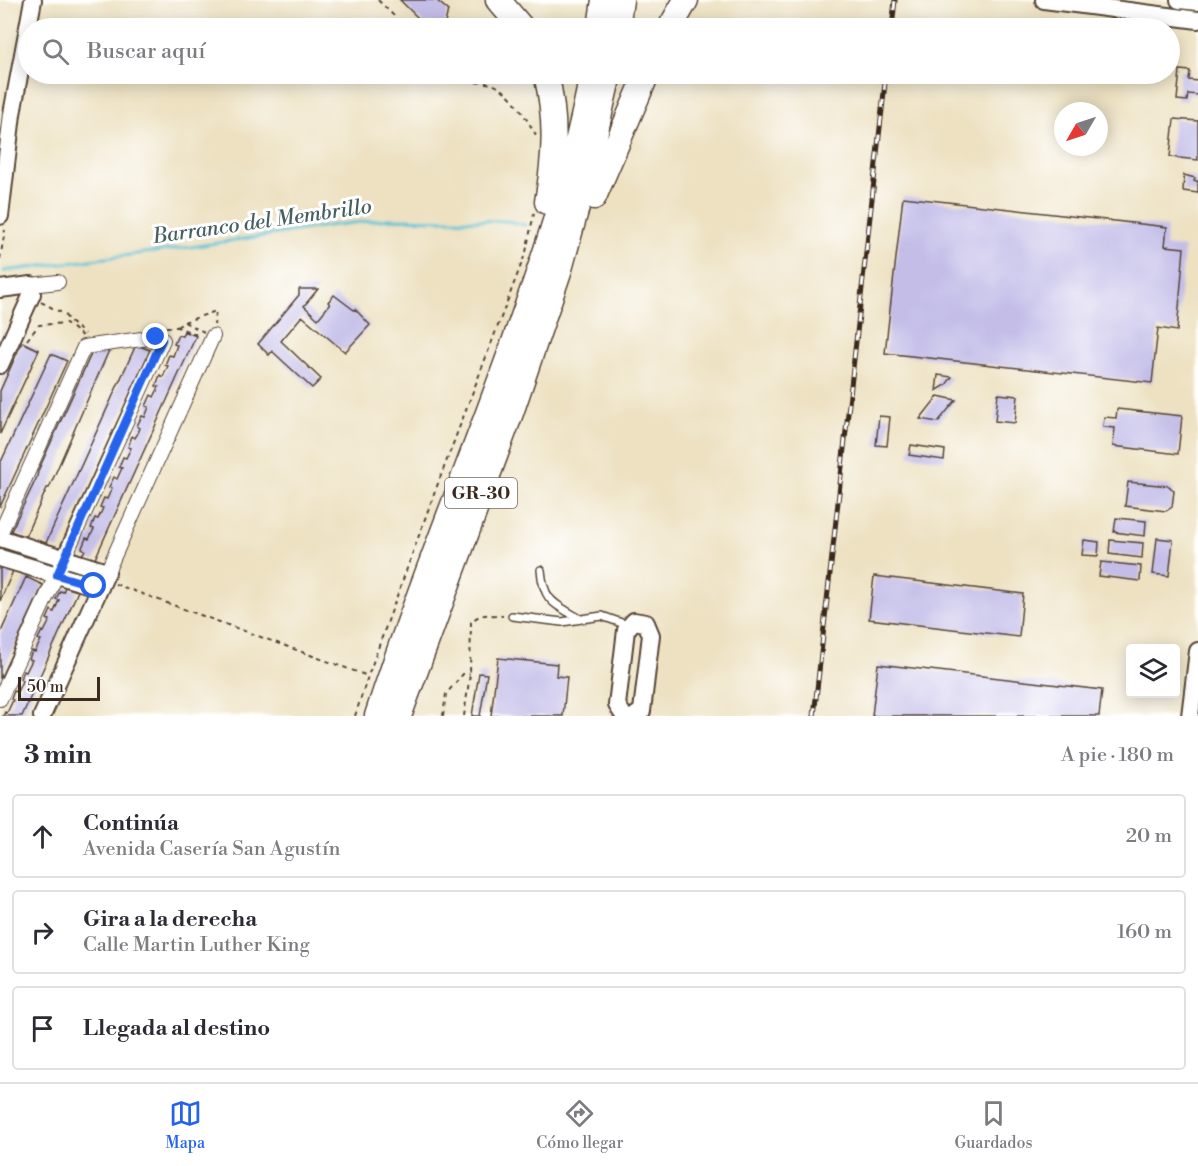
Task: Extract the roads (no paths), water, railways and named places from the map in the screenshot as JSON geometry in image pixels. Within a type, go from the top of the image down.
[{"type":"highway","points":[[498,0],[513,18]]},
{"type":"highway","points":[[601,18],[604,0]]},
{"type":"highway","points":[[618,18],[621,0]]},
{"type":"highway","points":[[676,18],[686,0]]},
{"type":"highway","points":[[500,384],[502,354],[536,252],[551,180],[556,133],[548,84]]},
{"type":"highway","name":"GR-30","points":[[377,716],[396,658],[500,384],[548,246],[576,149],[590,84]]},
{"type":"highway","name":"GR-30","points":[[399,716],[512,410],[560,269],[592,153],[607,84]]},
{"type":"highway","points":[[560,269],[574,249],[605,168],[643,84]]},
{"type":"street","points":[[30,18],[33,0]]},
{"type":"street","points":[[1044,0],[1198,20]]},
{"type":"street","points":[[1179,0],[1198,2]]},
{"type":"street","points":[[0,216],[18,81]]},
{"type":"street","points":[[0,289],[58,282]]},
{"type":"street","points":[[0,365],[32,294],[32,285]]},
{"type":"street","points":[[42,716],[213,336]]},
{"type":"street","points":[[0,699],[57,575],[64,558],[162,340],[156,337],[87,346],[0,536],[64,558],[104,580]]},
{"type":"street","points":[[0,558],[57,575],[104,580]]},
{"type":"street","points":[[624,716],[617,705],[626,630],[634,621],[646,623],[651,635],[642,711],[636,716]]},
{"type":"street","points":[[1190,716],[1198,651]]},
{"type":"lane","points":[[541,570],[543,588],[552,602],[580,620]]},
{"type":"lane","points":[[512,616],[562,622],[602,616],[630,626]]},
{"type":"waterway","name":"Barranco del Membrillo","points":[[4,271],[389,219],[507,221],[525,225]]},
{"type":"railway","points":[[893,18],[895,0]]},
{"type":"railway","points":[[814,716],[885,84]]}]
